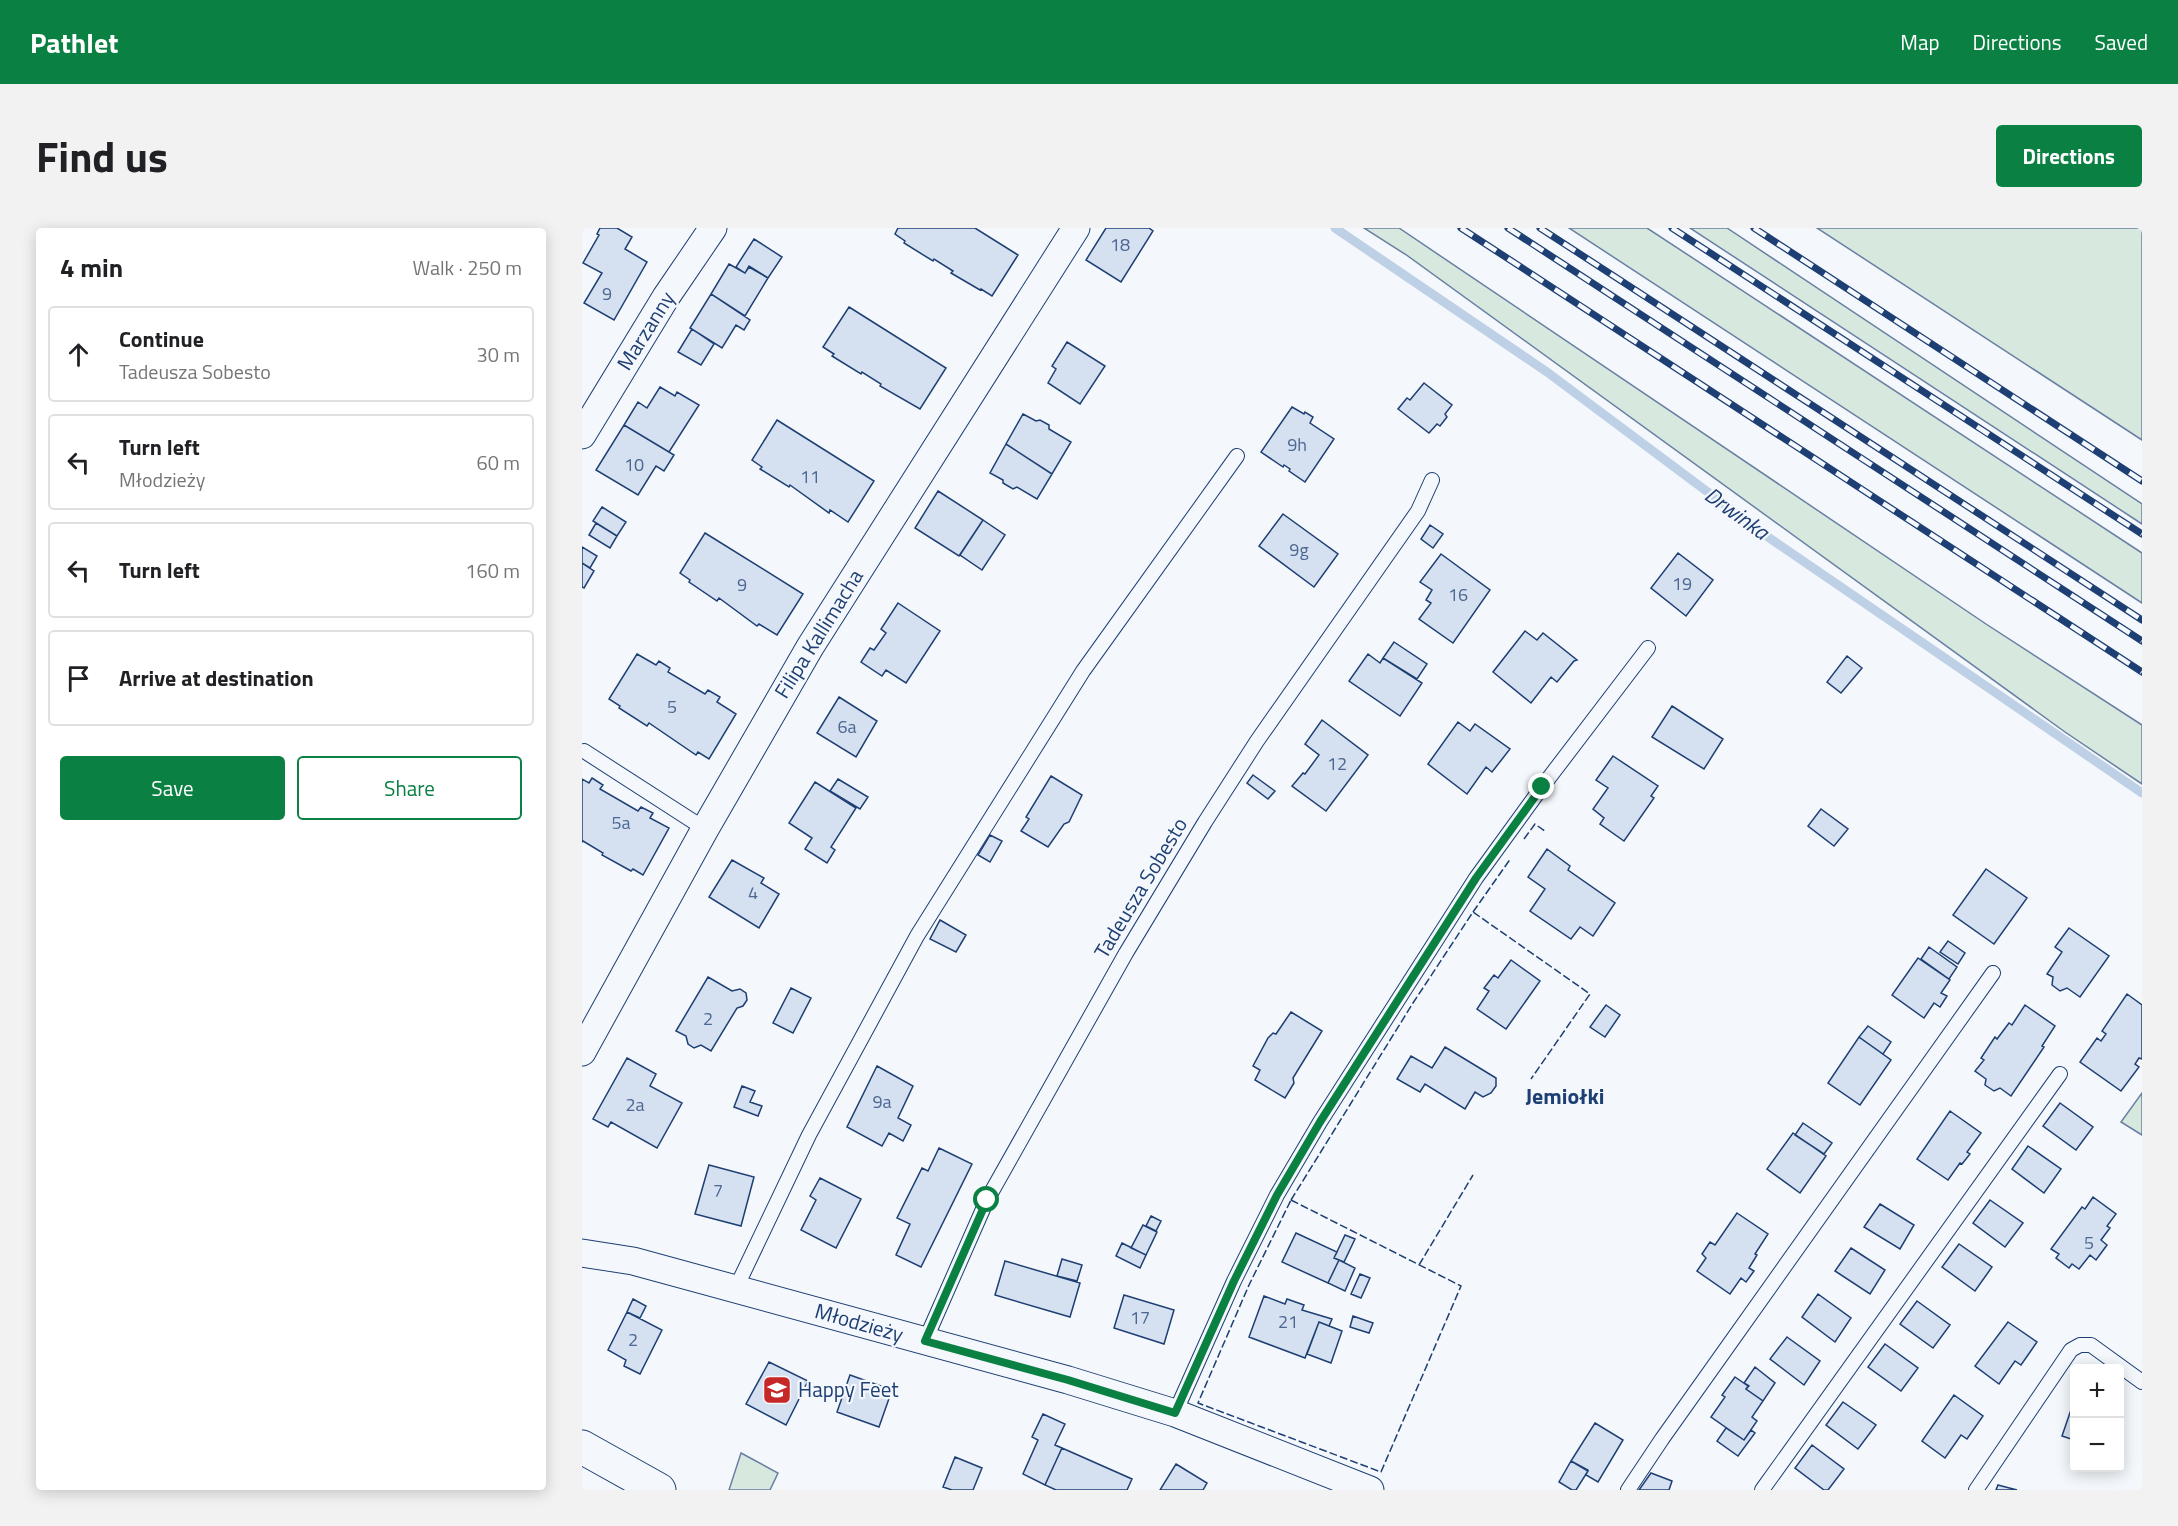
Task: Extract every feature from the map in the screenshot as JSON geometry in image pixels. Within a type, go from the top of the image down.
[{"type":"street","name":"Marzanny","points":[[582,435],[666,297],[713,228]]},
{"type":"street","name":"Filipa Kallimacha","points":[[582,1052],[705,829],[810,647],[1076,228]]},
{"type":"street","name":"Młodzieży","points":[[582,1253],[633,1261],[1068,1380],[1175,1413],[1370,1490]]},
{"type":"street","points":[[582,1448],[659,1490]]},
{"type":"lane","points":[[736,1288],[809,1135],[917,936],[1083,670],[1237,456]]},
{"type":"lane","name":"Tadeusza Sobesto","points":[[925,1341],[987,1200],[1126,952],[1257,741],[1418,511],[1432,480]]},
{"type":"lane","points":[[1175,1413],[1234,1281],[1277,1195],[1320,1122],[1476,878],[1648,648]]},
{"type":"lane","points":[[584,751],[705,829]]},
{"type":"lane","points":[[1628,1490],[1993,973]]},
{"type":"lane","points":[[1762,1490],[2060,1074]]},
{"type":"lane","points":[[1976,1490],[2071,1350],[2080,1345],[2091,1345],[2142,1382]]},
{"type":"shaded area","points":[[1364,228],[1399,228],[1986,624],[2142,725],[2142,784],[2065,732],[1405,254]]},
{"type":"shaded area","points":[[1569,228],[1647,228],[2142,553],[2142,603]]},
{"type":"shaded area","points":[[1690,228],[1727,228],[2142,504],[2142,524]]},
{"type":"shaded area","points":[[1817,228],[2142,228],[2142,440]]},
{"type":"shaded area","points":[[2142,1093],[2142,1135],[2121,1122]]},
{"type":"shaded area","points":[[741,1453],[778,1473],[770,1490],[729,1490]]},
{"type":"building","points":[[600,228],[617,228],[632,237],[625,249],[647,262],[614,320],[584,303],[602,273],[583,263],[599,235],[597,234]]},
{"type":"building","points":[[898,228],[975,228],[1018,255],[992,296],[904,243],[905,241],[895,234]]},
{"type":"building","points":[[1106,228],[1149,228],[1153,231],[1121,282],[1086,260]]},
{"type":"building","points":[[754,239],[782,257],[768,278],[749,266],[745,273],[736,267]]},
{"type":"building","points":[[729,264],[745,273],[749,267],[768,278],[745,316],[711,294]]},
{"type":"building","points":[[711,294],[750,320],[744,330],[736,325],[722,348],[690,328]]},
{"type":"building","points":[[849,307],[946,368],[920,409],[832,356],[834,354],[823,347]]},
{"type":"building","points":[[692,329],[714,344],[701,365],[678,352]]},
{"type":"building","points":[[1067,342],[1105,366],[1080,404],[1048,383],[1056,369],[1052,366]]},
{"type":"building","points":[[1424,383],[1452,405],[1440,426],[1437,424],[1429,433],[1398,409],[1407,398],[1410,400]]},
{"type":"building","points":[[660,387],[675,396],[677,392],[699,405],[669,452],[624,425],[638,402],[647,408]]},
{"type":"building","points":[[1292,407],[1313,417],[1310,423],[1334,439],[1305,482],[1289,471],[1290,469],[1284,465],[1283,467],[1261,452]]},
{"type":"building","points":[[1023,414],[1049,425],[1049,429],[1071,442],[1052,474],[1006,444]]},
{"type":"building","points":[[777,420],[874,481],[848,522],[830,510],[829,513],[790,485],[789,487],[760,469],[762,467],[752,460]]},
{"type":"building","points":[[624,425],[674,455],[664,471],[656,466],[638,495],[596,470]]},
{"type":"building","points":[[1006,444],[1052,474],[1037,499],[1017,487],[1013,489],[990,473]]},
{"type":"building","points":[[938,491],[983,520],[959,556],[915,528]]},
{"type":"building","points":[[602,507],[626,522],[617,536],[593,521]]},
{"type":"building","points":[[1283,514],[1338,554],[1314,587],[1259,546]]},
{"type":"building","points":[[983,520],[1005,535],[982,570],[960,555]]},
{"type":"building","points":[[596,523],[617,536],[610,548],[589,535]]},
{"type":"building","points":[[1430,525],[1443,534],[1433,548],[1421,539]]},
{"type":"building","points":[[705,533],[803,594],[777,635],[759,624],[757,626],[719,598],[717,601],[680,573]]},
{"type":"building","points":[[582,547],[597,556],[590,568],[582,563]]},
{"type":"building","points":[[1678,553],[1713,580],[1686,616],[1651,588]]},
{"type":"building","points":[[1441,554],[1490,590],[1453,643],[1419,619],[1431,603],[1426,600],[1432,590],[1420,582]]},
{"type":"building","points":[[582,563],[594,571],[584,588],[582,587]]},
{"type":"building","points":[[898,603],[940,631],[906,683],[886,670],[882,676],[861,662],[870,648],[874,650],[886,633],[881,629]]},
{"type":"building","points":[[1525,631],[1537,640],[1543,633],[1577,660],[1557,682],[1551,677],[1531,703],[1493,672]]},
{"type":"building","points":[[1394,642],[1427,664],[1417,679],[1383,658]]},
{"type":"building","points":[[637,654],[656,665],[659,661],[670,668],[668,672],[705,694],[708,690],[720,697],[717,702],[736,714],[709,759],[698,752],[696,755],[649,723],[647,726],[609,699]]},
{"type":"building","points":[[1368,654],[1380,663],[1383,658],[1422,683],[1400,716],[1349,681]]},
{"type":"building","points":[[1847,656],[1862,668],[1841,693],[1827,682]]},
{"type":"building","points":[[839,697],[877,721],[856,757],[817,733]]},
{"type":"building","points":[[1672,706],[1723,739],[1704,769],[1652,737]]},
{"type":"building","points":[[1322,720],[1368,755],[1326,811],[1292,786],[1303,773],[1305,774],[1319,755],[1305,744]]},
{"type":"building","points":[[1458,722],[1470,731],[1475,724],[1510,749],[1492,772],[1486,767],[1467,794],[1428,764]]},
{"type":"building","points":[[1613,756],[1658,786],[1651,796],[1654,798],[1624,841],[1600,824],[1604,818],[1593,809],[1608,788],[1596,780]]},
{"type":"building","points":[[1253,775],[1275,791],[1268,799],[1247,783]]},
{"type":"building","points":[[1051,776],[1082,795],[1069,822],[1064,824],[1048,847],[1021,831],[1029,819],[1026,817]]},
{"type":"building","points":[[592,778],[603,785],[600,789],[638,811],[641,807],[653,813],[650,818],[669,828],[643,875],[633,869],[631,871],[582,842],[582,779],[589,783]]},
{"type":"building","points":[[838,779],[868,797],[860,809],[830,791]]},
{"type":"building","points":[[815,782],[856,808],[831,847],[835,850],[827,863],[805,849],[812,838],[789,823]]},
{"type":"building","points":[[1821,809],[1848,829],[1834,846],[1808,826]]},
{"type":"building","points":[[990,835],[1002,841],[990,862],[978,855]]},
{"type":"building","points":[[1547,849],[1570,866],[1568,870],[1615,903],[1593,936],[1580,927],[1571,939],[1530,911],[1545,889],[1528,877]]},
{"type":"building","points":[[732,860],[764,878],[761,883],[779,894],[759,928],[709,897]]},
{"type":"building","points":[[1986,869],[2027,898],[1994,944],[1953,915]]},
{"type":"building","points":[[940,920],[966,935],[956,952],[930,939]]},
{"type":"building","points":[[2069,928],[2109,956],[2080,997],[2067,988],[2060,991],[2052,985],[2053,977],[2047,974],[2062,952],[2055,947]]},
{"type":"building","points":[[1948,941],[1965,953],[1958,964],[1940,952]]},
{"type":"building","points":[[1929,947],[1957,967],[1949,979],[1921,959]]},
{"type":"building","points":[[1918,958],[1950,980],[1941,993],[1947,996],[1940,1007],[1934,1003],[1924,1018],[1892,995]]},
{"type":"building","points":[[1511,960],[1540,981],[1506,1029],[1477,1009],[1489,991],[1484,988],[1494,975],[1498,978]]},
{"type":"building","points":[[708,977],[732,991],[740,989],[746,993],[747,1000],[743,1006],[737,1008],[711,1051],[701,1045],[694,1048],[688,1044],[686,1036],[676,1031]]},
{"type":"building","points":[[791,988],[811,998],[793,1033],[773,1023]]},
{"type":"building","points":[[2127,994],[2142,1005],[2142,1059],[2139,1058],[2135,1064],[2139,1067],[2121,1091],[2080,1062],[2097,1038],[2101,1041],[2106,1034],[2102,1031]]},
{"type":"building","points":[[1606,1005],[1620,1015],[1605,1037],[1590,1027]]},
{"type":"building","points":[[2025,1005],[2055,1026],[2042,1046],[2044,1047],[2011,1096],[2000,1088],[1994,1091],[1985,1085],[1986,1079],[1975,1071],[1984,1060],[1981,1058],[1995,1037],[1997,1039],[2009,1023],[2012,1025]]},
{"type":"building","points":[[1291,1012],[1322,1031],[1293,1078],[1294,1083],[1285,1098],[1255,1080],[1260,1070],[1253,1066],[1268,1038],[1273,1033],[1276,1034]]},
{"type":"building","points":[[1868,1026],[1891,1042],[1883,1054],[1859,1037]]},
{"type":"building","points":[[1859,1037],[1891,1060],[1860,1105],[1828,1083]]},
{"type":"building","points":[[1445,1047],[1496,1078],[1496,1086],[1491,1093],[1483,1097],[1475,1092],[1465,1109],[1425,1084],[1420,1092],[1397,1079],[1411,1056],[1432,1068]]},
{"type":"building","points":[[627,1058],[656,1074],[650,1086],[682,1103],[657,1148],[611,1122],[608,1127],[593,1119]]},
{"type":"building","points":[[877,1066],[913,1086],[898,1118],[911,1125],[903,1141],[889,1133],[882,1146],[847,1127]]},
{"type":"building","points":[[742,1086],[755,1091],[750,1102],[762,1106],[758,1116],[734,1107]]},
{"type":"building","points":[[2060,1103],[2093,1127],[2076,1150],[2043,1126]]},
{"type":"building","points":[[1950,1111],[1981,1133],[1967,1152],[1970,1154],[1962,1164],[1960,1163],[1948,1180],[1917,1159]]},
{"type":"building","points":[[1803,1123],[1832,1143],[1824,1154],[1795,1135]]},
{"type":"building","points":[[1793,1133],[1826,1156],[1800,1193],[1767,1169]]},
{"type":"building","points":[[2028,1146],[2061,1169],[2044,1193],[2012,1169]]},
{"type":"building","points":[[939,1148],[972,1164],[921,1267],[896,1255],[910,1224],[897,1218],[922,1168],[928,1171]]},
{"type":"building","points":[[709,1165],[754,1177],[741,1226],[695,1214]]},
{"type":"building","points":[[820,1178],[861,1199],[836,1248],[801,1230],[816,1200],[810,1196]]},
{"type":"building","points":[[2093,1197],[2116,1214],[2101,1240],[2107,1245],[2096,1260],[2090,1255],[2079,1269],[2072,1264],[2069,1268],[2056,1258],[2059,1254],[2051,1249],[2082,1207],[2085,1209]]},
{"type":"building","points":[[1990,1200],[2023,1223],[2005,1247],[1973,1223]]},
{"type":"building","points":[[1880,1204],[1914,1225],[1900,1249],[1864,1227]]},
{"type":"building","points":[[1737,1213],[1768,1234],[1749,1268],[1754,1271],[1746,1282],[1741,1278],[1730,1294],[1697,1271],[1706,1258],[1702,1254],[1710,1242],[1715,1245]]},
{"type":"building","points":[[1151,1216],[1161,1221],[1156,1231],[1146,1226]]},
{"type":"building","points":[[1143,1225],[1157,1232],[1146,1255],[1131,1248]]},
{"type":"building","points":[[1296,1233],[1337,1252],[1334,1258],[1339,1260],[1328,1283],[1282,1262]]},
{"type":"building","points":[[1345,1235],[1355,1239],[1344,1262],[1334,1258]]},
{"type":"building","points":[[1122,1243],[1146,1255],[1140,1268],[1116,1256]]},
{"type":"building","points":[[1959,1244],[1992,1267],[1975,1291],[1942,1267]]},
{"type":"building","points":[[1851,1248],[1885,1270],[1870,1294],[1835,1271]]},
{"type":"building","points":[[1062,1259],[1082,1265],[1077,1281],[1057,1276]]},
{"type":"building","points":[[1339,1260],[1355,1268],[1345,1291],[1328,1283]]},
{"type":"building","points":[[1005,1261],[1080,1283],[1070,1317],[995,1295]]},
{"type":"building","points":[[1360,1274],[1370,1278],[1361,1298],[1351,1294]]},
{"type":"building","points":[[1818,1294],[1851,1318],[1835,1342],[1802,1317]]},
{"type":"building","points":[[1124,1295],[1174,1310],[1164,1344],[1114,1328]]},
{"type":"building","points":[[1264,1296],[1285,1304],[1287,1299],[1304,1305],[1302,1310],[1332,1319],[1329,1326],[1319,1322],[1305,1358],[1249,1337]]},
{"type":"building","points":[[633,1299],[646,1306],[640,1318],[627,1312]]},
{"type":"building","points":[[1917,1301],[1950,1325],[1933,1348],[1900,1324]]},
{"type":"building","points":[[627,1312],[662,1330],[640,1374],[624,1366],[626,1360],[608,1350]]},
{"type":"building","points":[[1353,1316],[1373,1323],[1369,1333],[1350,1327]]},
{"type":"building","points":[[1319,1322],[1342,1331],[1331,1363],[1307,1354]]},
{"type":"building","points":[[2008,1322],[2037,1342],[2021,1365],[2015,1361],[1999,1384],[1975,1366]]},
{"type":"building","points":[[1787,1337],[1820,1361],[1804,1385],[1770,1359]]},
{"type":"building","points":[[1885,1344],[1918,1368],[1901,1391],[1868,1367]]},
{"type":"building","points":[[769,1362],[808,1381],[786,1425],[746,1404]]},
{"type":"building","points":[[1755,1367],[1775,1383],[1763,1401],[1746,1389],[1749,1386],[1744,1383]]},
{"type":"building","points":[[850,1375],[892,1390],[879,1427],[837,1412]]},
{"type":"building","points":[[1735,1377],[1748,1386],[1746,1389],[1763,1401],[1752,1417],[1757,1421],[1744,1440],[1711,1417],[1725,1397],[1722,1395]]},
{"type":"building","points":[[1954,1395],[1983,1416],[1967,1439],[1961,1435],[1945,1458],[1922,1441]]},
{"type":"building","points":[[1843,1402],[1876,1425],[1858,1449],[1826,1425]]},
{"type":"building","points":[[2070,1413],[2070,1439],[2062,1436]]},
{"type":"building","points":[[1043,1414],[1065,1424],[1055,1445],[1062,1448],[1045,1485],[1023,1474],[1038,1440],[1032,1437]]},
{"type":"building","points":[[1595,1423],[1623,1440],[1598,1482],[1586,1475],[1588,1470],[1571,1461]]},
{"type":"building","points":[[1726,1428],[1744,1440],[1751,1430],[1755,1433],[1738,1456],[1717,1441]]},
{"type":"building","points":[[1812,1445],[1844,1469],[1828,1490],[1824,1490],[1795,1468]]},
{"type":"building","points":[[1062,1448],[1132,1479],[1127,1490],[1056,1490],[1045,1485]]},
{"type":"building","points":[[955,1457],[982,1468],[973,1490],[952,1490],[943,1487]]},
{"type":"building","points":[[1571,1461],[1588,1471],[1576,1490],[1559,1482]]},
{"type":"building","points":[[1176,1464],[1207,1483],[1203,1490],[1160,1490]]},
{"type":"building","points":[[1651,1473],[1672,1481],[1669,1490],[1639,1490]]},
{"type":"building","points":[[1998,1485],[2017,1490],[1996,1490]]},
{"type":"waterway","name":"Drwinka","points":[[1335,228],[1547,372],[1768,537],[2142,793]]},
{"type":"railway","points":[[1461,228],[2142,672]]},
{"type":"railway","points":[[1508,228],[2142,641]]},
{"type":"railway","points":[[1540,228],[2142,620]]},
{"type":"railway","points":[[1672,228],[2142,534]]},
{"type":"railway","points":[[1754,228],[2142,481]]},
{"type":"fence","points":[[1524,839],[1535,824],[1546,832]]},
{"type":"fence","points":[[1473,912],[1511,858]]},
{"type":"fence","points":[[1291,1200],[1413,1003],[1473,912],[1590,994],[1531,1079]]},
{"type":"fence","points":[[1419,1265],[1473,1175]]},
{"type":"fence","points":[[1291,1200],[1461,1286],[1381,1472],[1198,1403],[1249,1285],[1291,1200]]},
{"type":"place","name":"Happy Feet","points":[[777,1390]]},
{"type":"district","name":"Jemiołki","points":[[1565,1096]]},
{"type":"route","points":[[987,1200],[925,1341],[1068,1380],[1175,1413],[1234,1281],[1277,1195],[1320,1122],[1476,878],[1542,787]]}]
